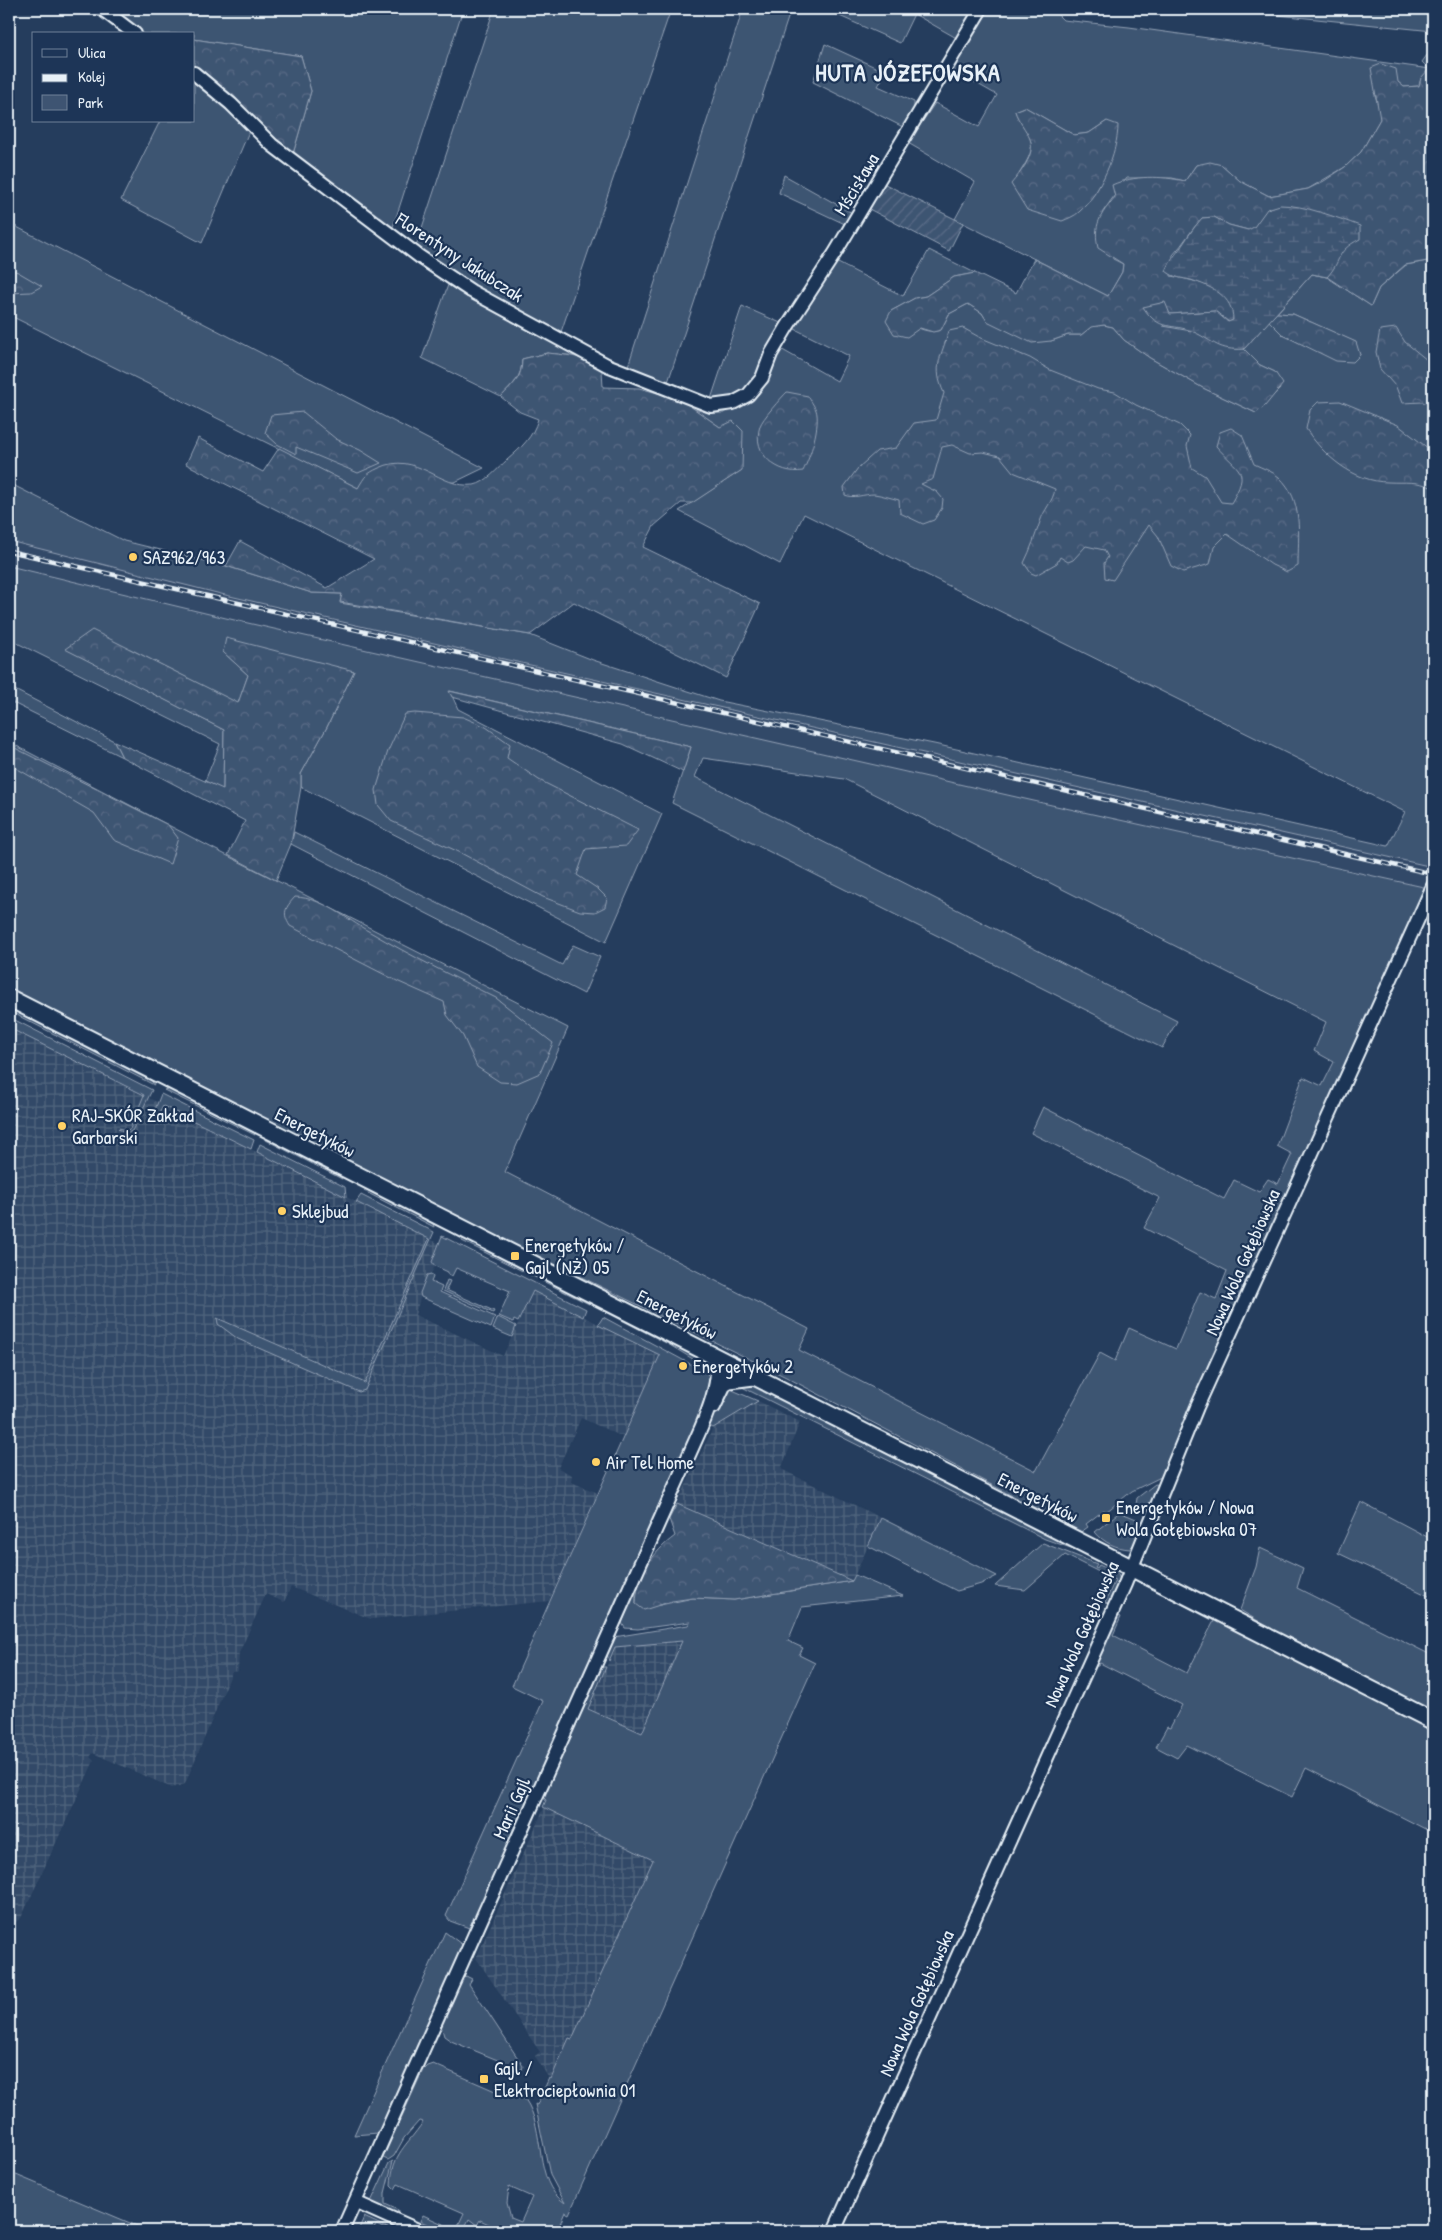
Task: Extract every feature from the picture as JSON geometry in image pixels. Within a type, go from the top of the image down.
[{"type":"main road","name":"Energetyków","points":[[9,998],[1433,1721]]},
{"type":"street","points":[[102,9],[132,32]]},
{"type":"street","name":"Mścisława","points":[[762,378],[771,354],[787,327],[835,254],[981,9]]},
{"type":"street","name":"Florentyny Jakubczak","points":[[195,74],[231,104],[272,145],[420,257],[471,291],[607,366],[711,406],[734,403],[748,395],[762,378]]},
{"type":"street","name":"Nowa Wola Gołębiowska","points":[[834,2231],[1132,1567],[1197,1407],[1433,886]]},
{"type":"street","points":[[707,1352],[716,1364],[721,1380],[759,1378]]},
{"type":"street","name":"Marii Gajl","points":[[342,2231],[701,1428],[721,1380],[718,1370],[727,1362]]},
{"type":"street","points":[[355,2202],[420,2231]]},
{"type":"shaded area","points":[[9,541],[221,594],[499,658],[1433,867],[1433,877],[1428,888],[1047,804],[230,619],[9,566]]},
{"type":"shaded area","points":[[9,1028],[440,1244],[432,1262],[435,1266],[431,1274],[427,1275],[415,1315],[503,1356],[533,1291],[660,1355],[623,1437],[581,1418],[558,1468],[572,1475],[571,1482],[598,1493],[549,1601],[371,1619],[291,1587],[284,1602],[266,1594],[239,1653],[238,1671],[232,1672],[185,1784],[172,1788],[93,1753],[90,1757],[94,1761],[21,1918],[9,1927]]},
{"type":"shaded area","points":[[758,1401],[800,1422],[781,1469],[881,1518],[852,1581],[677,1504],[714,1426]]},
{"type":"shaded area","points":[[683,1641],[642,1733],[588,1709],[615,1647]]},
{"type":"shaded area","points":[[544,1808],[653,1860],[572,2040],[569,2039],[550,2080],[535,2056],[540,2052],[476,1958]]},
{"type":"green space","points":[[107,9],[463,9],[392,230],[293,154],[311,91],[301,56],[195,39],[195,32],[141,32]]},
{"type":"green space","points":[[494,9],[671,9],[561,332],[490,294],[487,302],[577,356],[547,353],[522,359],[519,376],[501,397],[422,358],[448,285],[460,293],[464,281],[415,249]]},
{"type":"green space","points":[[743,9],[791,9],[667,385],[628,366]]},
{"type":"green space","points":[[837,9],[977,9],[960,40],[914,14],[900,43],[835,14]]},
{"type":"green space","points":[[985,9],[1052,9],[1063,20],[1129,27],[1430,69],[1421,78],[1419,86],[1404,87],[1398,82],[1374,92],[1380,111],[1380,119],[1361,152],[1345,167],[1308,189],[1269,196],[1240,181],[1222,165],[1196,165],[1185,181],[1172,178],[1127,178],[1102,213],[1113,259],[1123,264],[1122,272],[1108,296],[955,219],[975,182],[908,143],[935,103],[979,127],[997,95],[953,70]],"holes":[[[1025,107],[1074,135],[1089,133],[1107,121],[1104,176],[1096,192],[1079,212],[1019,174],[1028,158],[1032,144],[1015,111]]]},
{"type":"green space","points":[[1219,9],[1433,9],[1433,31]]},
{"type":"green space","points":[[195,39],[301,56],[311,91],[293,154],[278,144],[195,68]]},
{"type":"green space","points":[[825,44],[886,72],[878,86],[914,102],[914,111],[897,138],[903,127],[813,82]]},
{"type":"green space","points":[[1427,55],[1433,56],[1433,260],[1405,265],[1379,288],[1371,306],[1327,277],[1312,274],[1248,230],[1229,225],[1214,217],[1202,218],[1173,255],[1171,276],[1215,289],[1228,300],[1233,309],[1233,320],[1229,322],[1215,311],[1170,314],[1163,326],[1191,331],[1228,348],[1244,349],[1260,365],[1275,372],[1283,384],[1265,406],[1256,413],[1203,388],[1150,358],[1124,340],[1113,327],[1104,325],[1091,327],[1081,335],[1068,335],[1051,341],[1032,343],[987,321],[982,313],[968,304],[949,314],[941,330],[933,332],[920,328],[907,337],[894,334],[886,321],[891,311],[915,298],[926,296],[954,277],[975,273],[1016,293],[1034,259],[1108,296],[1122,272],[1123,264],[1098,248],[1096,233],[1105,209],[1115,197],[1112,185],[1129,179],[1148,177],[1185,181],[1196,165],[1210,162],[1222,165],[1240,181],[1269,196],[1308,189],[1345,167],[1361,152],[1380,119],[1371,68],[1381,64],[1396,69],[1398,82],[1404,87],[1419,86],[1421,78],[1429,69],[1422,62]]},
{"type":"green space","points":[[195,82],[250,129],[202,243],[121,200],[160,122],[195,122]]},
{"type":"green space","points":[[1025,107],[1074,135],[1089,133],[1107,121],[1118,125],[1115,147],[1101,184],[1079,212],[1062,221],[1027,210],[1011,184],[1019,175],[1031,151],[1030,139],[1015,111]]},
{"type":"green space","points":[[784,175],[854,214],[847,225],[779,193]]},
{"type":"green space","points":[[883,183],[963,223],[949,251],[869,209]]},
{"type":"green space","points":[[1280,205],[1310,209],[1360,226],[1360,239],[1342,252],[1327,277],[1312,274],[1244,349],[1222,347],[1194,332],[1161,324],[1149,315],[1143,307],[1165,302],[1170,314],[1215,311],[1228,322],[1233,320],[1229,305],[1214,289],[1175,276],[1166,271],[1202,218],[1214,217],[1229,225],[1248,230],[1254,227],[1267,209]]},
{"type":"green space","points":[[9,223],[484,468],[455,482],[358,488],[9,315]]},
{"type":"green space","points":[[929,250],[975,273],[954,277],[926,296],[915,298],[891,311],[914,326],[928,331],[941,330],[949,314],[968,304],[982,313],[987,321],[1051,341],[1068,335],[1081,335],[1091,327],[1104,325],[1113,327],[1124,340],[1150,358],[1203,388],[1256,413],[1280,389],[1275,372],[1260,365],[1244,349],[1269,321],[1283,335],[1300,343],[1360,355],[1355,342],[1293,314],[1277,313],[1312,274],[1327,277],[1371,306],[1379,288],[1406,265],[1433,260],[1433,867],[499,658],[221,594],[9,541],[9,483],[124,541],[226,566],[312,593],[342,594],[340,603],[530,635],[593,660],[719,701],[934,744],[1388,846],[1405,812],[804,514],[780,564],[679,511],[742,470],[720,427],[694,409],[709,413],[724,413],[739,407],[759,394],[779,348],[837,381],[849,356],[791,327],[836,262],[903,296]]},
{"type":"green space","points":[[9,269],[42,286],[31,292],[9,293]]},
{"type":"green space","points":[[742,306],[783,324],[751,388],[740,395],[716,402],[711,399]]},
{"type":"green space","points":[[1277,313],[1293,314],[1356,342],[1360,355],[1353,362],[1336,361],[1283,335],[1269,321]]},
{"type":"green space","points":[[963,328],[979,337],[1030,358],[1050,370],[1098,389],[1115,392],[1136,405],[1180,425],[1190,435],[1187,446],[1192,468],[1205,476],[1221,502],[1231,503],[1237,492],[1241,477],[1236,466],[1216,446],[1220,432],[1231,428],[1242,435],[1254,464],[1279,477],[1293,496],[1299,530],[1298,566],[1287,572],[1272,565],[1227,534],[1214,547],[1210,564],[1183,572],[1171,566],[1158,536],[1149,525],[1113,580],[1105,578],[1104,563],[1108,557],[1104,550],[1086,546],[1073,560],[1068,562],[1060,557],[1057,563],[1036,575],[1031,573],[1024,563],[1055,489],[1013,472],[1000,456],[983,452],[970,453],[952,445],[942,447],[933,479],[921,484],[937,492],[943,499],[942,508],[934,520],[923,524],[900,513],[899,500],[874,494],[845,495],[844,487],[858,468],[877,451],[896,448],[914,423],[936,420],[944,393],[940,384],[938,369],[941,355],[949,331]]},
{"type":"green space","points":[[1396,328],[1405,342],[1433,365],[1433,407],[1423,402],[1402,403],[1396,387],[1380,369],[1376,352],[1380,330]]},
{"type":"green space","points":[[547,353],[576,357],[590,362],[602,371],[603,387],[639,388],[680,399],[720,427],[733,421],[743,431],[742,470],[692,503],[681,503],[654,526],[643,547],[760,604],[726,678],[574,602],[530,635],[340,602],[342,594],[312,593],[226,566],[240,541],[327,588],[374,559],[186,464],[198,438],[263,472],[279,448],[358,488],[368,474],[393,464],[417,467],[461,485],[474,485],[492,475],[530,437],[538,419],[520,412],[501,397],[519,376],[522,359]]},
{"type":"green space","points":[[787,392],[808,396],[816,410],[816,432],[812,450],[803,471],[784,470],[776,466],[763,454],[759,445],[758,436],[761,423]]},
{"type":"green space","points":[[1340,401],[1398,425],[1433,452],[1433,488],[1416,483],[1375,481],[1363,478],[1331,458],[1306,429],[1310,410],[1318,402]]},
{"type":"green space","points":[[303,412],[336,439],[360,450],[381,463],[358,473],[296,447],[296,454],[277,444],[265,433],[271,415]]},
{"type":"green space","points":[[9,566],[230,619],[1047,804],[1428,888],[1165,1475],[1132,1491],[1106,1512],[1104,1510],[1086,1524],[1088,1527],[1081,1532],[786,1377],[438,1207],[9,992],[9,742],[216,850],[568,1028],[505,1172],[809,1329],[799,1350],[1036,1471],[1100,1353],[1115,1361],[1129,1328],[1176,1349],[1200,1292],[1216,1299],[1227,1271],[1144,1228],[1160,1198],[1031,1133],[1043,1107],[1224,1199],[1234,1180],[1259,1192],[1268,1179],[1278,1184],[1292,1154],[1277,1146],[1303,1077],[1322,1086],[1334,1062],[1314,1051],[1326,1022],[844,779],[703,758],[695,777],[1177,1021],[1162,1048],[672,803],[691,747],[450,691],[458,709],[662,814],[606,942],[301,787],[301,774],[327,727],[354,671],[223,652],[248,675],[238,704],[130,649],[66,649],[224,730],[223,790],[205,781],[220,744],[9,639]]},
{"type":"green space","points":[[92,630],[238,703],[248,675],[223,652],[226,638],[354,671],[327,727],[301,774],[301,787],[291,844],[276,880],[228,855],[245,821],[122,757],[114,741],[223,789],[224,730],[65,649]]},
{"type":"green space","points":[[9,687],[114,741],[122,757],[9,701]]},
{"type":"green space","points":[[449,691],[691,747],[683,772],[623,744],[452,697]]},
{"type":"green space","points":[[415,713],[463,717],[486,727],[510,744],[507,758],[539,780],[638,830],[626,846],[586,849],[577,875],[598,889],[607,898],[605,907],[595,912],[580,911],[543,897],[459,852],[391,821],[378,805],[376,790],[388,751],[405,714]]},
{"type":"green space","points":[[9,745],[168,825],[178,838],[170,864],[114,840],[94,813],[9,764]]},
{"type":"green space","points":[[294,832],[562,965],[573,945],[600,957],[584,994],[291,844]]},
{"type":"green space","points":[[295,897],[306,898],[325,905],[401,949],[496,998],[553,1043],[540,1073],[517,1083],[500,1082],[477,1067],[463,1036],[447,1015],[444,1002],[399,982],[290,926],[285,914],[289,904]]},
{"type":"green space","points":[[9,1004],[149,1076],[154,1085],[9,1011]]},
{"type":"green space","points":[[9,1017],[152,1090],[132,1131],[128,1133],[118,1129],[130,1129],[144,1095],[9,1028]]},
{"type":"green space","points":[[170,1088],[253,1129],[255,1135],[164,1090]]},
{"type":"green space","points":[[161,1094],[254,1140],[251,1149],[163,1106],[155,1122],[151,1120]]},
{"type":"green space","points":[[267,1138],[338,1172],[342,1179],[264,1139]]},
{"type":"green space","points":[[260,1144],[345,1187],[346,1197],[257,1152]]},
{"type":"green space","points":[[370,1188],[432,1220],[434,1227],[364,1191]]},
{"type":"green space","points":[[361,1195],[434,1232],[365,1390],[359,1392],[238,1339],[218,1324],[217,1318],[365,1383],[429,1239],[356,1202]]},
{"type":"green space","points":[[463,1234],[588,1299],[589,1304],[462,1241]]},
{"type":"green space","points":[[442,1236],[586,1309],[583,1317],[533,1291],[518,1322],[514,1320],[513,1322],[499,1316],[510,1291],[456,1268],[452,1276],[435,1266],[432,1262]]},
{"type":"green space","points":[[431,1274],[433,1277],[431,1282],[442,1287],[440,1292],[495,1317],[491,1328],[421,1297],[420,1293],[427,1275]]},
{"type":"green space","points":[[447,1280],[450,1281],[446,1290],[494,1311],[493,1313],[443,1291]]},
{"type":"green space","points":[[608,1311],[707,1359],[711,1370],[668,1344],[606,1312]]},
{"type":"green space","points":[[498,1317],[516,1326],[512,1337],[493,1329]]},
{"type":"green space","points":[[603,1317],[694,1366],[712,1379],[697,1426],[684,1455],[678,1456],[676,1461],[679,1466],[472,1929],[450,1921],[446,1916],[543,1701],[512,1686],[660,1355],[598,1325]]},
{"type":"green space","points":[[749,1382],[1088,1554],[1045,1539],[738,1385]]},
{"type":"green space","points":[[730,1389],[758,1401],[713,1428],[708,1425],[724,1395]]},
{"type":"green space","points":[[1155,1484],[1160,1485],[1151,1508],[1144,1510],[1136,1505],[1137,1498]]},
{"type":"green space","points":[[1361,1502],[1433,1540],[1433,1598],[1338,1553]]},
{"type":"green space","points":[[677,1504],[852,1581],[734,1600],[693,1598],[672,1601],[644,1610],[636,1604],[639,1584],[647,1565],[653,1557],[675,1536],[669,1519]]},
{"type":"green space","points":[[1122,1513],[1141,1521],[1143,1524],[1135,1547],[1132,1546],[1130,1549],[1111,1544],[1095,1532],[1117,1514]]},
{"type":"green space","points":[[881,1518],[997,1576],[981,1584],[957,1591],[868,1546]]},
{"type":"green space","points":[[1043,1543],[1097,1564],[1095,1567],[1097,1568],[1099,1565],[1118,1574],[1120,1580],[1111,1605],[1105,1603],[1115,1580],[1065,1555],[1025,1590],[995,1586]]},
{"type":"green space","points":[[1260,1548],[1303,1568],[1297,1588],[1433,1656],[1433,1712],[1283,1636],[1240,1610],[1256,1567]]},
{"type":"green space","points":[[855,1575],[903,1596],[802,1607],[788,1641],[803,1648],[799,1655],[815,1663],[569,2214],[565,2212],[557,2231],[504,2231],[480,2220],[477,2225],[469,2219],[463,2231],[444,2231],[420,2221],[423,2215],[456,2230],[464,2213],[398,2184],[395,2189],[391,2185],[397,2157],[423,2122],[419,2121],[404,2138],[394,2156],[388,2160],[383,2158],[423,2070],[433,2064],[502,2094],[504,2090],[525,2099],[532,2111],[536,2125],[548,2182],[565,2203],[550,2175],[535,2104],[537,2105],[549,2078],[551,2079],[569,2038],[572,2039],[653,1860],[543,1807],[546,1800],[543,1798],[602,1667],[606,1667],[588,1709],[642,1733],[682,1641],[615,1647],[609,1661],[607,1654],[614,1637],[688,1625],[690,1622],[638,1629],[625,1628],[622,1623],[636,1589],[636,1604],[660,1605],[693,1598],[734,1600],[852,1581]],"holes":[[[509,2187],[532,2197],[521,2222],[511,2218],[507,2203]]]},
{"type":"green space","points":[[1139,1579],[1291,1659],[1433,1728],[1433,1833],[1306,1768],[1292,1797],[1187,1745],[1177,1758],[1156,1747],[1167,1727],[1170,1728],[1182,1705],[1100,1663],[1098,1666],[1095,1666],[1094,1663],[1116,1615],[1121,1617],[1113,1635],[1187,1673],[1214,1621],[1137,1581]]},
{"type":"green space","points":[[445,1932],[468,1949],[378,2133],[354,2135]]},
{"type":"green space","points":[[466,1976],[472,1979],[469,1984],[523,2066],[522,2070],[451,2041],[444,2036],[441,2025],[460,1979]]},
{"type":"green space","points":[[393,2161],[385,2193],[385,2204],[398,2210],[396,2216],[370,2204],[389,2163]]},
{"type":"green space","points":[[9,2172],[149,2231],[101,2231],[84,2223],[80,2231],[9,2231]]},
{"type":"green space","points":[[364,2217],[390,2230],[376,2225],[373,2231],[358,2231]]},
{"type":"railway","points":[[9,551],[1433,874]]},
{"type":"place","name":"SAZ962/963","points":[[133,557]]},
{"type":"place","name":"RAJ-SKÓR Zakład Garbarski","points":[[62,1126]]},
{"type":"place","name":"Sklejbud","points":[[282,1211]]},
{"type":"place","name":"Energetyków / Gajl (NŻ) 05","points":[[515,1256]]},
{"type":"place","name":"Energetyków 2","points":[[683,1366]]},
{"type":"place","name":"Air Tel Home","points":[[596,1462]]},
{"type":"place","name":"Energetyków / Nowa Wola Gołębiowska 07","points":[[1106,1518]]},
{"type":"place","name":"Gajl / Elektrociepłownia 01","points":[[484,2079]]},
{"type":"district","name":"HUTA JÓZEFOWSKA","points":[[908,72]]}]
